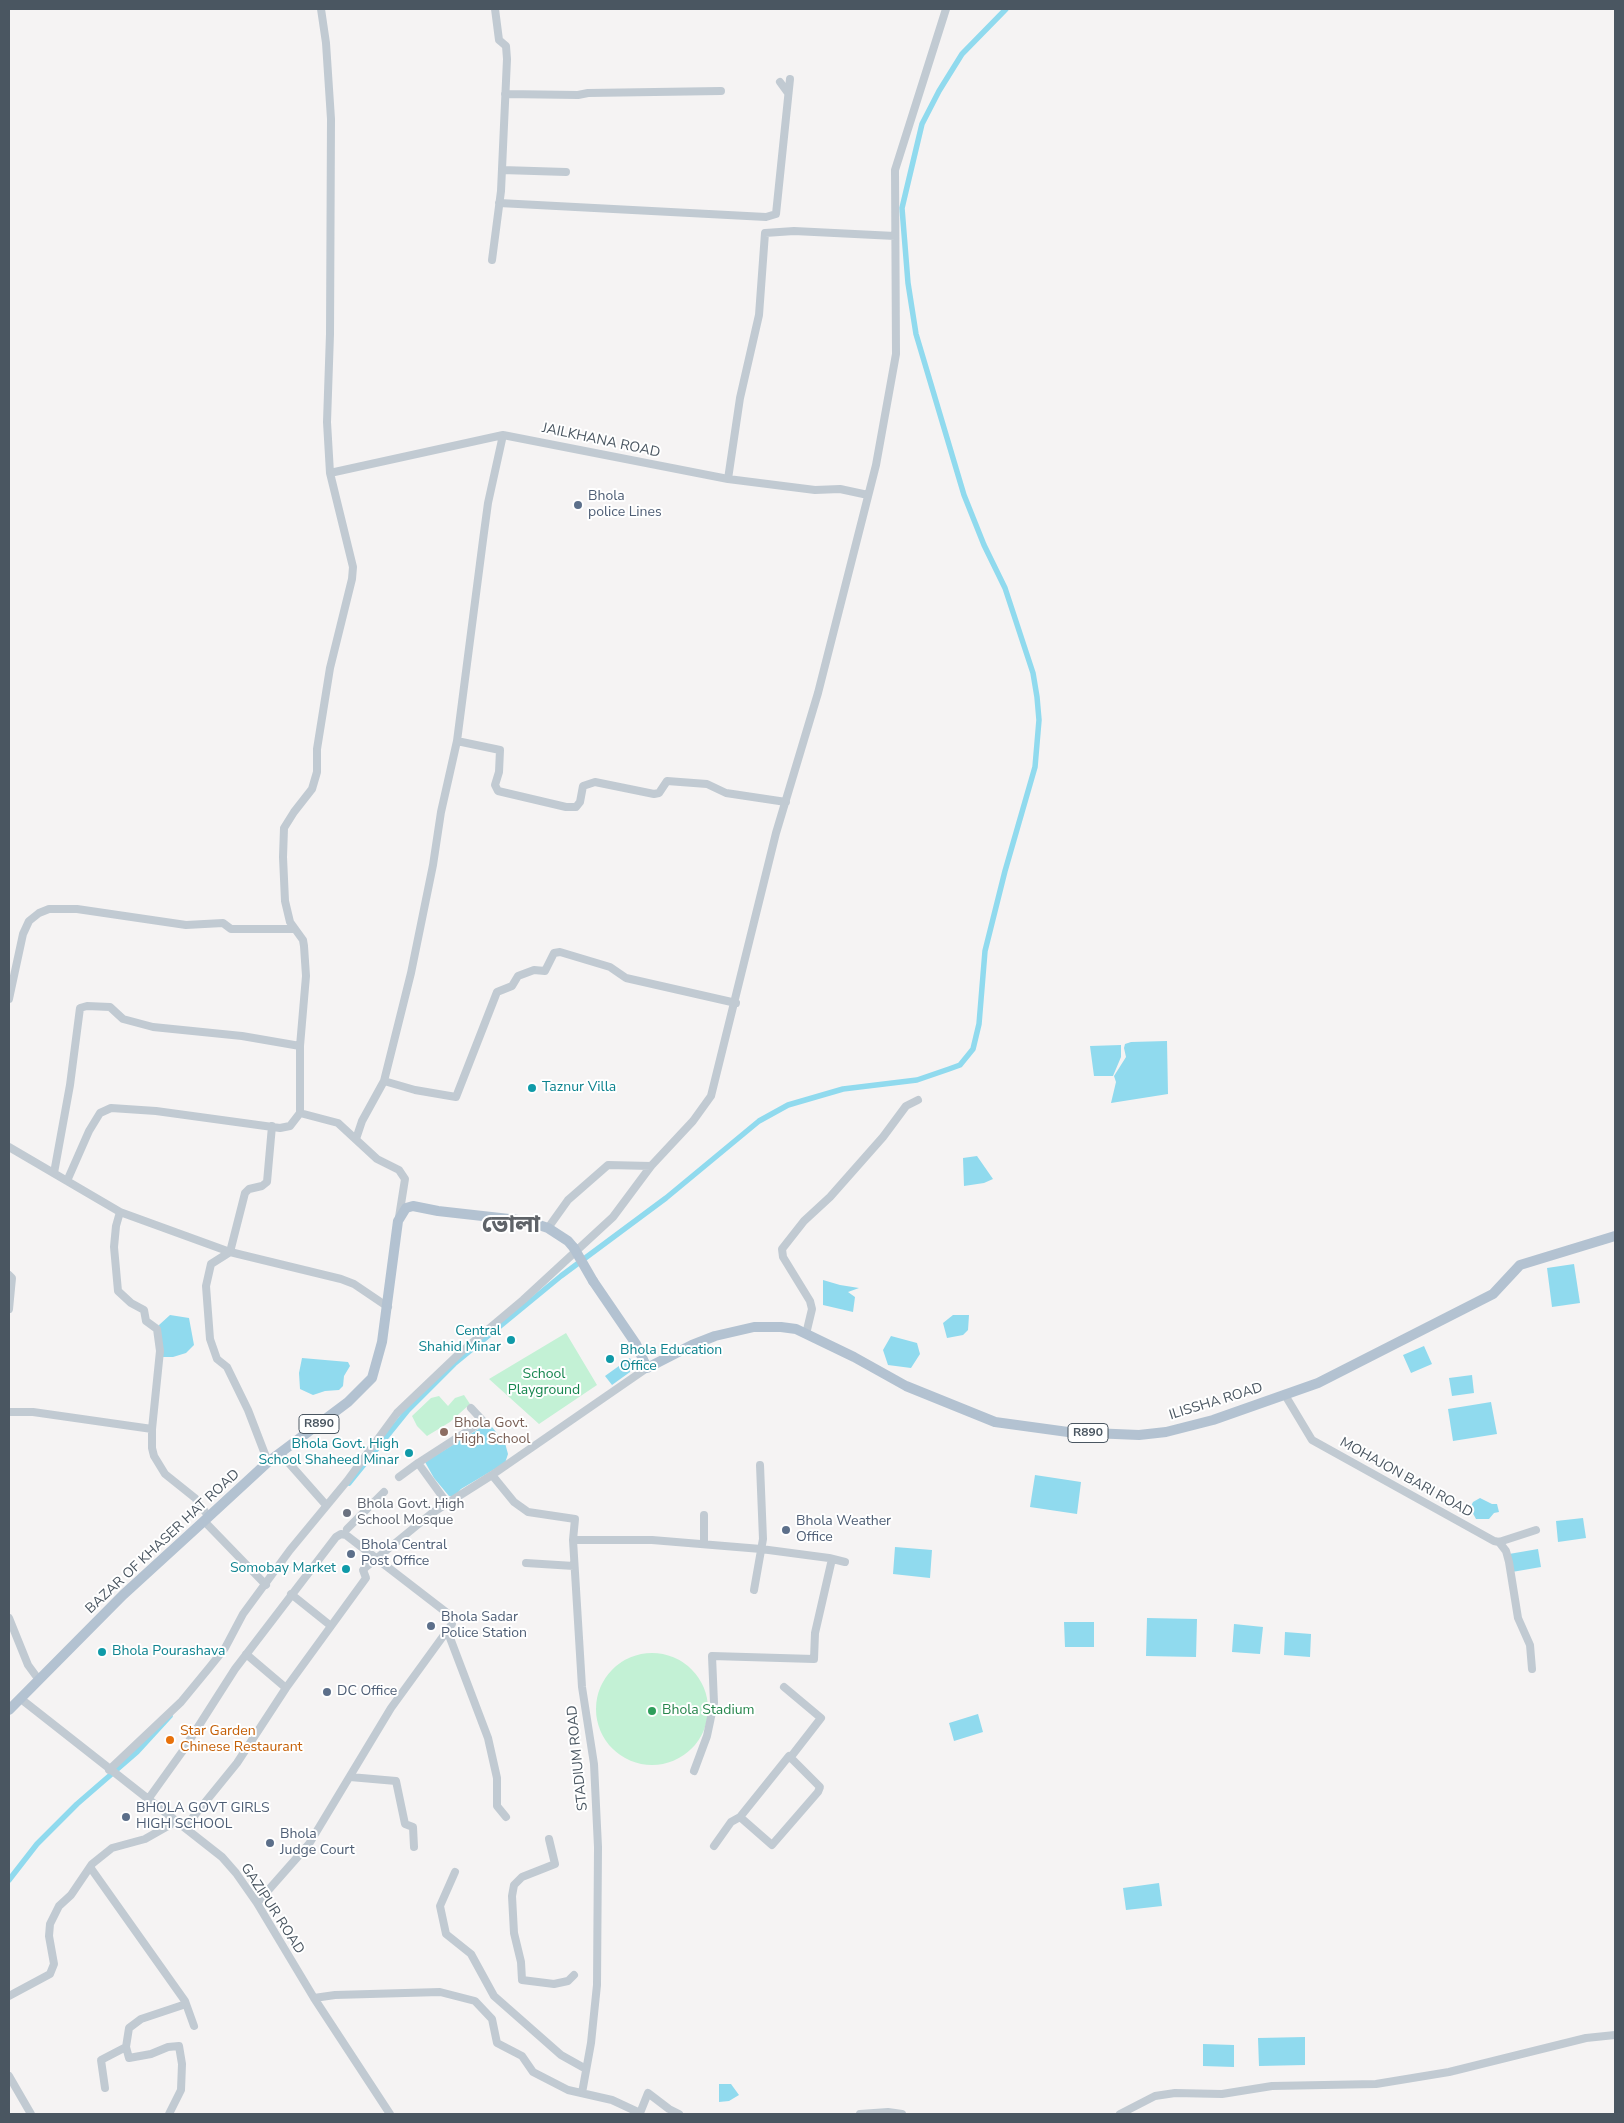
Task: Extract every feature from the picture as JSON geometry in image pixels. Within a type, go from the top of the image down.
[{"type":"main road","points":[[398,1221],[404,1210],[413,1206],[438,1211],[527,1221],[548,1228],[568,1241],[574,1248],[593,1281],[636,1344],[647,1368]]},
{"type":"main road","name":"BAZAR OF KHASER HAT ROAD","points":[[9,1710],[123,1595],[268,1462],[348,1402],[372,1378],[382,1342],[388,1306],[398,1221]]},
{"type":"main road","name":"ILISSHA ROAD","points":[[647,1368],[692,1345],[735,1330],[754,1327],[782,1327],[796,1329],[924,1393],[996,1422],[1068,1432],[1130,1434],[1166,1432],[1237,1413],[1318,1383],[1493,1294],[1520,1265],[1615,1236]]},
{"type":"street","points":[[68,1182],[89,1131],[100,1113],[112,1108],[156,1111],[272,1126],[290,1126],[300,1113],[300,1046],[305,1000],[304,946],[303,940],[290,922],[285,901],[284,828],[312,789],[317,772],[317,750],[330,668],[352,580],[350,554],[330,473],[327,422],[330,325],[331,119],[326,42],[321,9]]},
{"type":"street","points":[[492,260],[502,170],[507,59],[506,46],[499,40],[495,9]]},
{"type":"street","points":[[110,1770],[181,1702],[225,1648],[244,1614],[397,1413],[460,1353],[523,1300],[613,1217],[651,1166],[693,1121],[711,1096],[786,802],[818,693],[876,465],[896,354],[895,170],[946,9]]},
{"type":"street","points":[[499,203],[766,217],[776,214],[790,78]]},
{"type":"street","points":[[780,82],[788,93]]},
{"type":"street","points":[[506,94],[578,95],[588,93],[721,91]]},
{"type":"street","points":[[502,170],[566,172]]},
{"type":"street","points":[[728,479],[740,398],[759,315],[765,233],[794,231],[896,236]]},
{"type":"street","points":[[356,1138],[362,1121],[384,1081],[411,973],[433,865],[441,812],[457,741],[485,522],[503,435]]},
{"type":"street","name":"JAILKHANA ROAD","points":[[330,473],[503,435],[728,479],[815,490],[840,489],[868,495]]},
{"type":"street","points":[[457,741],[500,750],[499,772],[495,785],[498,791],[566,807],[576,807],[580,802],[583,786],[596,782],[654,794],[659,793],[668,781],[707,784],[726,793],[786,802]]},
{"type":"street","points":[[9,999],[23,934],[29,922],[38,913],[49,909],[76,909],[186,925],[223,923],[231,929],[294,929]]},
{"type":"street","points":[[384,1081],[415,1090],[456,1097],[497,992],[512,986],[518,976],[534,970],[545,971],[554,953],[560,952],[610,967],[626,978],[736,1003]]},
{"type":"street","points":[[54,1173],[70,1085],[80,1008],[87,1006],[110,1007],[123,1019],[153,1027],[242,1036],[300,1046]]},
{"type":"street","points":[[806,1334],[812,1308],[810,1301],[783,1257],[782,1249],[804,1221],[830,1197],[883,1138],[906,1106],[918,1100]]},
{"type":"street","points":[[300,1113],[338,1123],[377,1159],[394,1166],[403,1174],[404,1187],[398,1221]]},
{"type":"street","points":[[268,1462],[248,1410],[226,1367],[217,1359],[210,1339],[206,1286],[212,1264],[230,1252],[245,1193],[249,1189],[262,1186],[267,1182],[272,1126]]},
{"type":"street","points":[[9,1147],[120,1212],[230,1252],[341,1279],[354,1284],[388,1306]]},
{"type":"street","points":[[548,1228],[568,1200],[608,1165],[651,1166]]},
{"type":"street","points":[[120,1212],[116,1226],[114,1247],[118,1291],[131,1303],[144,1310],[146,1321],[156,1329],[160,1351],[152,1430],[152,1448],[159,1467],[164,1474],[195,1498],[206,1519],[266,1585]]},
{"type":"street","points":[[9,1275],[12,1278],[9,1309]]},
{"type":"street","points":[[185,1827],[237,1764],[286,1688],[366,1578],[364,1570],[432,1513],[647,1368]]},
{"type":"street","name":"MOHAJON BARI ROAD","points":[[1285,1395],[1312,1440],[1494,1541],[1499,1542]]},
{"type":"street","points":[[399,1477],[483,1421],[471,1408]]},
{"type":"street","points":[[9,1412],[33,1412],[152,1430]]},
{"type":"street","points":[[280,1453],[326,1505]]},
{"type":"street","points":[[418,1463],[447,1503]]},
{"type":"street","points":[[754,1590],[763,1539],[760,1464]]},
{"type":"street","name":"STADIUM ROAD","points":[[492,1474],[514,1502],[528,1512],[575,1519],[573,1540],[574,1566],[582,1687],[594,1764],[598,1847],[597,1985],[582,2093]]},
{"type":"street","points":[[347,1529],[384,1492]]},
{"type":"street","points":[[704,1515],[704,1544]]},
{"type":"street","points":[[1532,1669],[1530,1645],[1518,1618],[1509,1562],[1506,1551],[1499,1542],[1536,1530]]},
{"type":"street","points":[[149,1798],[182,1752],[246,1654],[336,1537],[341,1534],[352,1539],[451,1616],[452,1624],[391,1708],[309,1844],[257,1903]]},
{"type":"street","points":[[573,1540],[652,1540],[704,1544],[761,1549],[845,1562]]},
{"type":"street","points":[[694,1771],[707,1736],[714,1703],[712,1656],[814,1659],[815,1633],[832,1559]]},
{"type":"street","points":[[526,1563],[574,1566]]},
{"type":"street","points":[[291,1594],[331,1626]]},
{"type":"street","points":[[9,1618],[28,1665],[39,1680]]},
{"type":"street","points":[[447,1630],[488,1738],[497,1778],[497,1806],[506,1817]]},
{"type":"street","points":[[246,1654],[286,1688]]},
{"type":"street","points":[[714,1846],[731,1822],[740,1817],[822,1718],[784,1687]]},
{"type":"street","name":"GAZIPUR ROAD","points":[[21,1699],[110,1770],[149,1798],[175,1822],[185,1827],[222,1857],[257,1903],[314,1998],[390,2114]]},
{"type":"street","points":[[740,1817],[772,1845],[781,1836],[818,1792],[820,1787],[790,1758]]},
{"type":"street","points":[[350,1777],[396,1781],[405,1824],[413,1827],[414,1848]]},
{"type":"street","points":[[9,1996],[50,1974],[54,1964],[49,1936],[50,1924],[59,1906],[71,1896],[90,1867],[112,1848],[145,1839],[175,1822]]},
{"type":"street","points":[[549,1840],[555,1864],[522,1877],[514,1885],[512,1896],[514,1933],[522,1980],[554,1984],[568,1981],[574,1975]]},
{"type":"street","points":[[90,1867],[134,1925],[186,2004],[194,2026]]},
{"type":"street","points":[[455,1872],[440,1906],[446,1934],[471,1954],[494,1996],[561,2056],[586,2069]]},
{"type":"street","points":[[314,1998],[335,1995],[440,1992],[475,2001],[492,2019],[497,2043],[522,2056],[533,2072],[568,2090],[612,2100],[640,2113],[648,2093],[668,2110],[679,2114]]},
{"type":"street","points":[[169,2114],[181,2090],[182,2064],[179,2046],[168,2047],[151,2054],[128,2058],[126,2048],[129,2028],[141,2019],[186,2004]]},
{"type":"street","points":[[1120,2114],[1155,2096],[1168,2094],[1222,2094],[1272,2086],[1376,2084],[1449,2072],[1586,2038],[1615,2035]]},
{"type":"street","points":[[105,2088],[101,2060],[126,2048]]},
{"type":"street","points":[[9,2076],[31,2114]]},
{"type":"street","points":[[860,2114],[888,2112],[902,2114]]},
{"type":"green space","name":"School Playground","points":[[566,1333],[597,1385],[539,1424],[489,1379]]},
{"type":"green space","points":[[464,1395],[470,1404],[450,1422],[427,1436],[417,1426],[412,1416],[431,1398],[439,1396],[448,1406],[455,1398]]},
{"type":"green space","name":"Bhola Stadium","points":[[652,1653],[674,1657],[692,1669],[704,1687],[708,1709],[704,1731],[692,1749],[674,1761],[652,1765],[630,1761],[612,1749],[600,1731],[596,1709],[600,1687],[612,1669],[630,1657]]},
{"type":"water","points":[[1167,1041],[1168,1094],[1111,1103],[1116,1082],[1114,1076],[1126,1057],[1125,1044],[1131,1042]]},
{"type":"water","points":[[1121,1045],[1121,1057],[1113,1076],[1094,1076],[1090,1046]]},
{"type":"water","points":[[977,1156],[993,1179],[984,1183],[964,1186],[963,1158]]},
{"type":"water","points":[[1574,1264],[1580,1303],[1552,1307],[1547,1268]]},
{"type":"water","points":[[823,1280],[859,1288],[848,1292],[855,1297],[853,1312],[823,1305]]},
{"type":"water","points":[[170,1315],[189,1318],[194,1345],[186,1353],[173,1357],[163,1357],[159,1325]]},
{"type":"water","points":[[953,1315],[969,1315],[968,1330],[963,1335],[947,1338],[943,1323]]},
{"type":"water","points":[[891,1336],[917,1343],[920,1354],[911,1368],[888,1365],[883,1350]]},
{"type":"water","points":[[1424,1346],[1432,1364],[1411,1373],[1403,1355]]},
{"type":"water","points":[[302,1358],[348,1362],[350,1366],[344,1376],[343,1386],[339,1390],[325,1391],[313,1395],[300,1389],[299,1373]]},
{"type":"water","points":[[630,1358],[632,1363],[630,1372],[612,1385],[605,1376]]},
{"type":"water","points":[[1472,1375],[1474,1393],[1452,1396],[1449,1378]]},
{"type":"water","points":[[1491,1402],[1497,1434],[1453,1441],[1448,1409]]},
{"type":"water","points":[[485,1425],[492,1427],[505,1443],[508,1454],[505,1463],[461,1489],[454,1497],[449,1496],[434,1478],[425,1462]]},
{"type":"water","points":[[1035,1475],[1081,1482],[1077,1514],[1030,1507]]},
{"type":"water","points":[[1480,1498],[1492,1504],[1497,1504],[1499,1512],[1494,1513],[1489,1519],[1476,1519],[1470,1508],[1473,1502]]},
{"type":"water","points":[[1583,1518],[1586,1538],[1558,1542],[1556,1521]]},
{"type":"water","points":[[895,1547],[932,1550],[930,1578],[893,1574]]},
{"type":"water","points":[[1538,1549],[1541,1567],[1512,1572],[1509,1554]]},
{"type":"water","points":[[1147,1618],[1197,1619],[1196,1657],[1146,1656]]},
{"type":"water","points":[[1064,1622],[1094,1622],[1094,1647],[1065,1647]]},
{"type":"water","points":[[1234,1624],[1263,1627],[1260,1654],[1232,1652]]},
{"type":"water","points":[[1285,1632],[1311,1634],[1310,1657],[1284,1655]]},
{"type":"water","points":[[978,1714],[983,1732],[954,1741],[949,1723]]},
{"type":"water","points":[[1159,1883],[1162,1906],[1126,1910],[1123,1888]]},
{"type":"water","points":[[1305,2037],[1305,2065],[1259,2066],[1258,2038]]},
{"type":"water","points":[[1203,2044],[1234,2045],[1234,2067],[1203,2066]]},
{"type":"water","points":[[719,2084],[731,2084],[739,2095],[729,2101],[719,2102]]},
{"type":"waterway","points":[[349,1483],[408,1410],[454,1364],[561,1276],[666,1198],[759,1121],[788,1105],[843,1089],[917,1080],[960,1065],[973,1049],[979,1024],[985,951],[1005,871],[1035,767],[1039,720],[1033,673],[1005,588],[984,545],[964,495],[916,334],[908,283],[902,208],[922,124],[939,91],[962,54],[1006,9]]},
{"type":"waterway","points":[[9,1880],[37,1844],[77,1804],[137,1752],[170,1716]]},
{"type":"place","name":"Bhola police Lines","points":[[578,505]]},
{"type":"place","name":"Taznur Villa","points":[[532,1088]]},
{"type":"place","name":"Central Shahid Minar","points":[[511,1340]]},
{"type":"place","name":"Bhola Education Office","points":[[610,1359]]},
{"type":"place","name":"Bhola Govt. High School","points":[[444,1432]]},
{"type":"place","name":"Bhola Govt. High School Shaheed Minar","points":[[409,1453]]},
{"type":"place","name":"Bhola Govt. High School Mosque","points":[[347,1513]]},
{"type":"place","name":"Bhola Weather Office","points":[[786,1530]]},
{"type":"place","name":"Bhola Central Post Office","points":[[351,1554]]},
{"type":"place","name":"Somobay Market","points":[[346,1569]]},
{"type":"place","name":"Bhola Sadar Police Station","points":[[431,1626]]},
{"type":"place","name":"Bhola Pourashava","points":[[102,1652]]},
{"type":"place","name":"DC Office","points":[[327,1692]]},
{"type":"place","name":"Bhola Stadium","points":[[652,1711]]},
{"type":"place","name":"Star Garden Chinese Restaurant","points":[[170,1740]]},
{"type":"place","name":"BHOLA GOVT GIRLS HIGH SCHOOL","points":[[126,1817]]},
{"type":"place","name":"Bhola Judge Court","points":[[270,1843]]},
{"type":"district","name":"ভোলা","points":[[511,1226]]}]
